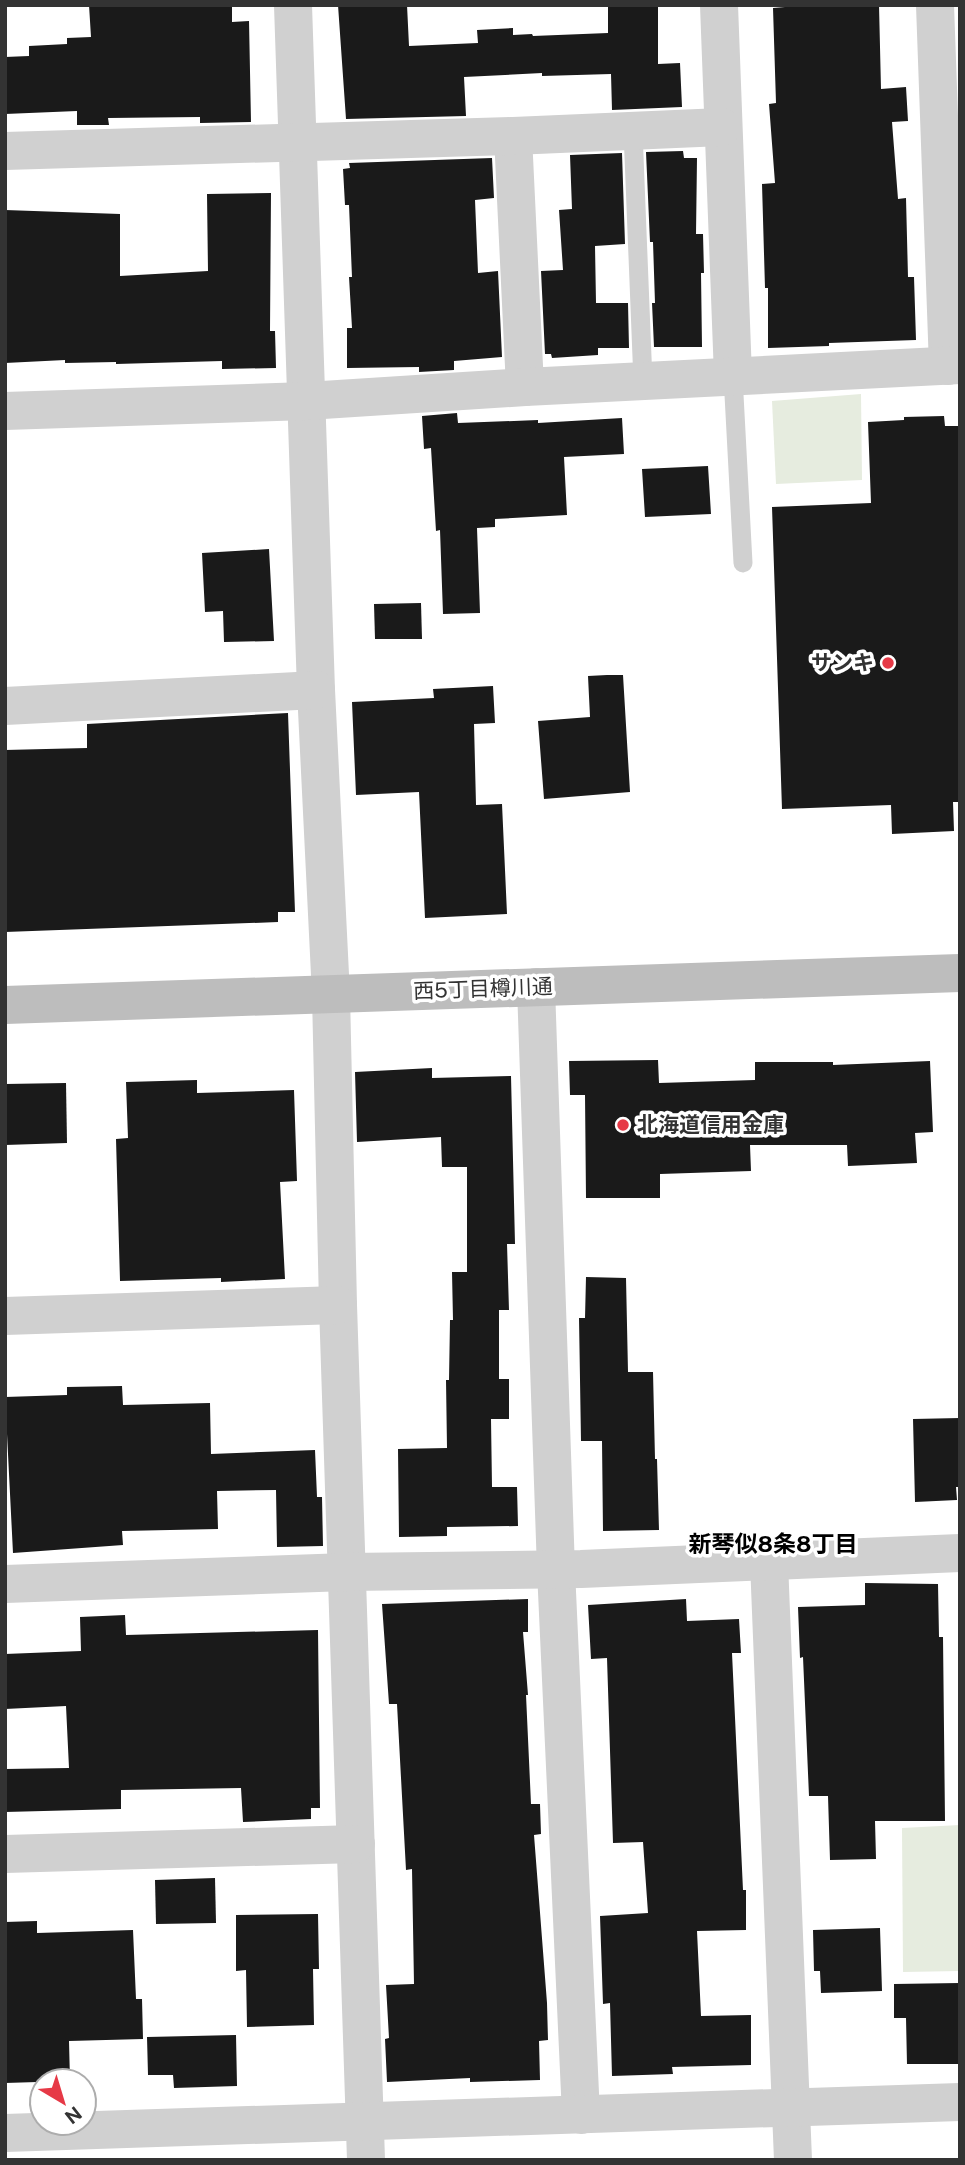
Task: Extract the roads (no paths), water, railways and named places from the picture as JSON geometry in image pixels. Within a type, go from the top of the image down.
[{"type":"main road","name":"西5丁目樽川通","points":[[5,1006],[960,973]]},
{"type":"street","points":[[293,5],[316,690],[331,995],[338,1305],[366,2160]]},
{"type":"street","points":[[719,5],[733,376]]},
{"type":"street","points":[[5,411],[307,401],[525,387],[954,366],[935,5]]},
{"type":"street","points":[[5,151],[722,127]]},
{"type":"street","points":[[513,136],[525,387]]},
{"type":"street","points":[[5,706],[316,690]]},
{"type":"street","points":[[536,987],[556,1570],[581,2115]]},
{"type":"street","points":[[5,1316],[338,1305]]},
{"type":"street","points":[[5,1584],[347,1572],[556,1570],[960,1553]]},
{"type":"street","points":[[769,1562],[793,2160]]},
{"type":"street","points":[[5,1854],[356,1843]]},
{"type":"street","points":[[5,2133],[960,2102]]},
{"type":"lane","points":[[633,131],[643,382]]},
{"type":"lane","points":[[733,376],[743,563]]},
{"type":"place","name":"サンキ","points":[[888,663]]},
{"type":"place","name":"北海道信用金庫","points":[[623,1125]]},
{"type":"district","name":"新琴似8条8丁目","points":[[773,1544]]}]
